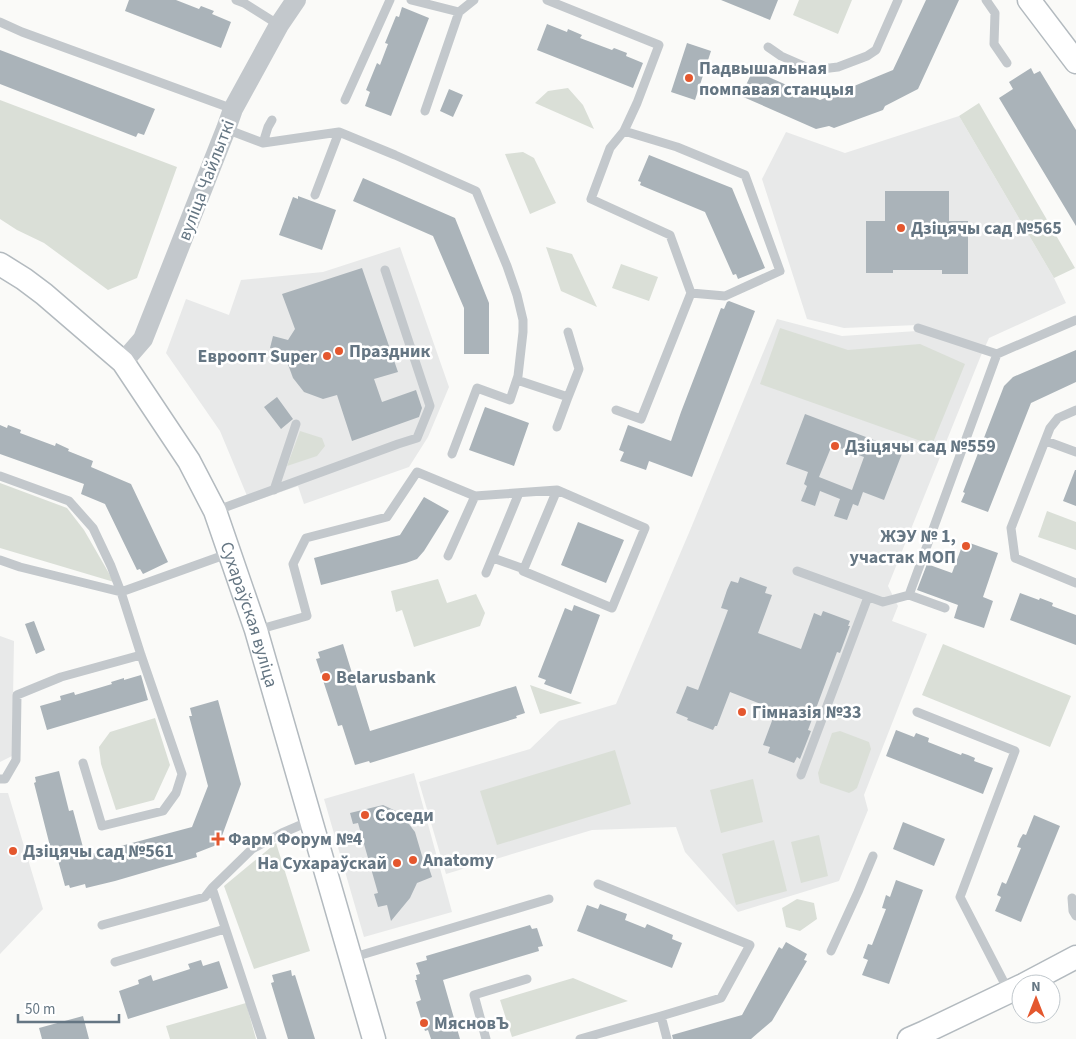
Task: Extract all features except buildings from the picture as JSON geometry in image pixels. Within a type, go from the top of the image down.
[{"type":"main road","points":[[1029,0],[1076,62]]},
{"type":"main road","name":"Сухараўская вуліца","points":[[0,264],[44,294],[123,362],[202,483],[215,511],[256,630],[374,1039]]},
{"type":"main road","points":[[1043,974],[1076,957]]},
{"type":"main road","points":[[909,1039],[1011,990]]},
{"type":"street","name":"вуліца Чайлыткі","points":[[123,362],[143,339],[233,109],[279,25],[296,0]]},
{"type":"lane","points":[[236,0],[279,25]]},
{"type":"lane","points":[[346,100],[390,0]]},
{"type":"lane","points":[[410,0],[460,12]]},
{"type":"lane","points":[[425,111],[460,12],[474,0]]},
{"type":"lane","points":[[547,0],[571,4],[659,44],[624,132],[610,148],[591,199],[670,235],[692,293],[641,419],[616,410]]},
{"type":"lane","points":[[768,48],[813,70],[838,67],[868,56],[876,50],[898,0]]},
{"type":"lane","points":[[986,0],[995,13],[994,44],[1007,63]]},
{"type":"lane","points":[[0,22],[32,36],[233,109]]},
{"type":"lane","points":[[263,143],[272,120]]},
{"type":"lane","points":[[226,130],[263,143],[339,132],[476,191],[517,295],[523,320],[523,332],[517,380],[510,400],[477,388],[452,454]]},
{"type":"lane","points":[[314,195],[339,132]]},
{"type":"lane","points":[[624,132],[676,147],[745,175],[780,271],[725,296],[692,293]]},
{"type":"lane","points":[[215,511],[417,438],[430,406],[385,270]]},
{"type":"lane","points":[[918,328],[997,354],[1076,320]]},
{"type":"lane","points":[[557,427],[579,368],[568,332]]},
{"type":"lane","points":[[909,595],[997,354]]},
{"type":"lane","points":[[517,380],[568,398]]},
{"type":"lane","points":[[1076,410],[1058,418],[1050,428],[1011,528],[1015,558],[1076,582]]},
{"type":"lane","points":[[274,490],[296,424]]},
{"type":"lane","points":[[1046,441],[1076,452]]},
{"type":"lane","points":[[256,630],[307,616],[293,564],[306,538],[387,517],[417,472],[475,496],[557,490],[645,528],[612,608],[523,571],[524,569],[493,558]]},
{"type":"lane","points":[[0,476],[69,501],[93,528],[112,566],[182,774],[176,793],[163,811],[102,826],[82,763]]},
{"type":"lane","points":[[524,569],[557,490]]},
{"type":"lane","points":[[486,574],[519,493]]},
{"type":"lane","points":[[448,556],[475,496]]},
{"type":"lane","points":[[0,560],[20,567],[121,592],[230,553]]},
{"type":"lane","points":[[797,571],[883,602],[909,595],[945,608]]},
{"type":"lane","points":[[800,775],[868,597]]},
{"type":"lane","points":[[0,779],[5,779],[16,760],[17,695],[61,677],[141,655]]},
{"type":"lane","points":[[917,712],[1016,751],[960,897],[1011,976]]},
{"type":"lane","points":[[102,926],[204,897],[252,849],[310,821]]},
{"type":"lane","points":[[831,951],[873,856]]},
{"type":"lane","points":[[580,1039],[721,998],[750,945],[598,884]]},
{"type":"lane","points":[[212,888],[262,1039]]},
{"type":"lane","points":[[1072,898],[1073,912],[1076,916]]},
{"type":"lane","points":[[351,958],[549,899]]},
{"type":"lane","points":[[115,962],[225,929]]},
{"type":"lane","points":[[486,1039],[474,995],[527,979]]},
{"type":"lane","points":[[661,1016],[667,1039]]},
{"type":"shaded area","points":[[799,0],[852,0],[838,34],[793,15]]},
{"type":"shaded area","points":[[568,88],[583,105],[594,129],[535,103],[548,91]]},
{"type":"shaded area","points":[[0,100],[177,167],[137,278],[108,290],[44,243],[17,230],[0,219]]},
{"type":"shaded area","points":[[979,103],[1075,268],[1054,278],[959,116]]},
{"type":"shaded area","name":"Дзіцячы сад №565","points":[[959,116],[1054,278],[1066,303],[989,338],[985,347],[918,325],[844,328],[807,319],[762,179],[786,132],[845,153]]},
{"type":"shaded area","points":[[523,152],[534,158],[556,203],[530,214],[505,154]]},
{"type":"shaded area","points":[[400,247],[449,387],[428,437],[409,467],[304,504],[298,486],[250,503],[220,431],[166,353],[186,299],[229,315],[241,280],[323,272]]},
{"type":"shaded area","points":[[546,247],[572,254],[597,307],[561,291]]},
{"type":"shaded area","points":[[621,264],[658,277],[649,301],[612,288]]},
{"type":"shaded area","name":"Гімназія №33","points":[[777,319],[842,336],[917,331],[982,353],[888,586],[898,606],[892,621],[927,634],[864,795],[868,810],[839,881],[738,912],[685,852],[676,827],[592,830],[446,874],[419,782],[530,749],[559,721],[616,704]]},
{"type":"shaded area","points":[[780,328],[848,350],[920,344],[965,364],[932,445],[760,384]]},
{"type":"shaded area","points":[[300,431],[322,438],[325,446],[317,456],[287,466]]},
{"type":"shaded area","points":[[0,483],[67,508],[84,530],[114,582],[0,548]]},
{"type":"shaded area","points":[[1047,511],[1076,522],[1076,550],[1038,537]]},
{"type":"shaded area","points":[[438,579],[447,603],[476,594],[485,613],[480,626],[414,647],[402,610],[396,612],[391,591]]},
{"type":"shaded area","points":[[0,636],[14,641],[12,756],[0,762]]},
{"type":"shaded area","points":[[943,644],[1071,696],[1050,747],[922,695]]},
{"type":"shaded area","points":[[530,685],[582,703],[540,714]]},
{"type":"shaded area","points":[[155,718],[170,765],[154,800],[116,810],[101,764],[99,747],[110,732]]},
{"type":"shaded area","points":[[840,731],[869,742],[871,749],[857,788],[849,793],[820,783],[818,773],[832,733]]},
{"type":"shaded area","points":[[615,750],[631,804],[497,845],[480,791]]},
{"type":"shaded area","points":[[414,773],[452,912],[364,937],[324,799]]},
{"type":"shaded area","points":[[753,779],[763,822],[721,833],[710,790]]},
{"type":"shaded area","name":"Дзіцячы сад №561","points":[[0,793],[8,793],[43,909],[0,954]]},
{"type":"shaded area","points":[[819,835],[828,876],[801,883],[791,842]]},
{"type":"shaded area","points":[[774,840],[787,891],[736,905],[722,854]]},
{"type":"shaded area","points":[[276,843],[310,951],[254,969],[224,886]]},
{"type":"shaded area","points":[[797,899],[814,903],[817,919],[800,931],[786,927],[782,908]]},
{"type":"shaded area","points":[[573,978],[628,1001],[512,1037],[500,1000]]},
{"type":"shaded area","points":[[246,1003],[256,1039],[170,1039],[166,1026]]},
{"type":"place","name":"Падвышальная помпавая станцыя","points":[[689,78]]},
{"type":"place","name":"Дзіцячы сад №565","points":[[901,228]]},
{"type":"place","name":"Праздник","points":[[339,351]]},
{"type":"place","name":"Евроопт Super","points":[[327,356]]},
{"type":"place","name":"Дзіцячы сад №559","points":[[835,446]]},
{"type":"place","name":"ЖЭУ № 1, участак МОП","points":[[966,546]]},
{"type":"place","name":"Belarusbank","points":[[326,677]]},
{"type":"place","name":"Гімназія №33","points":[[742,712]]},
{"type":"place","name":"Соседи","points":[[365,815]]},
{"type":"place","name":"Фарм Форум №4","points":[[218,839]]},
{"type":"place","name":"Дзіцячы сад №561","points":[[13,851]]},
{"type":"place","name":"Anatomy","points":[[413,860]]},
{"type":"place","name":"На Сухараўскай","points":[[397,863]]},
{"type":"place","name":"МясновЪ","points":[[424,1023]]}]
